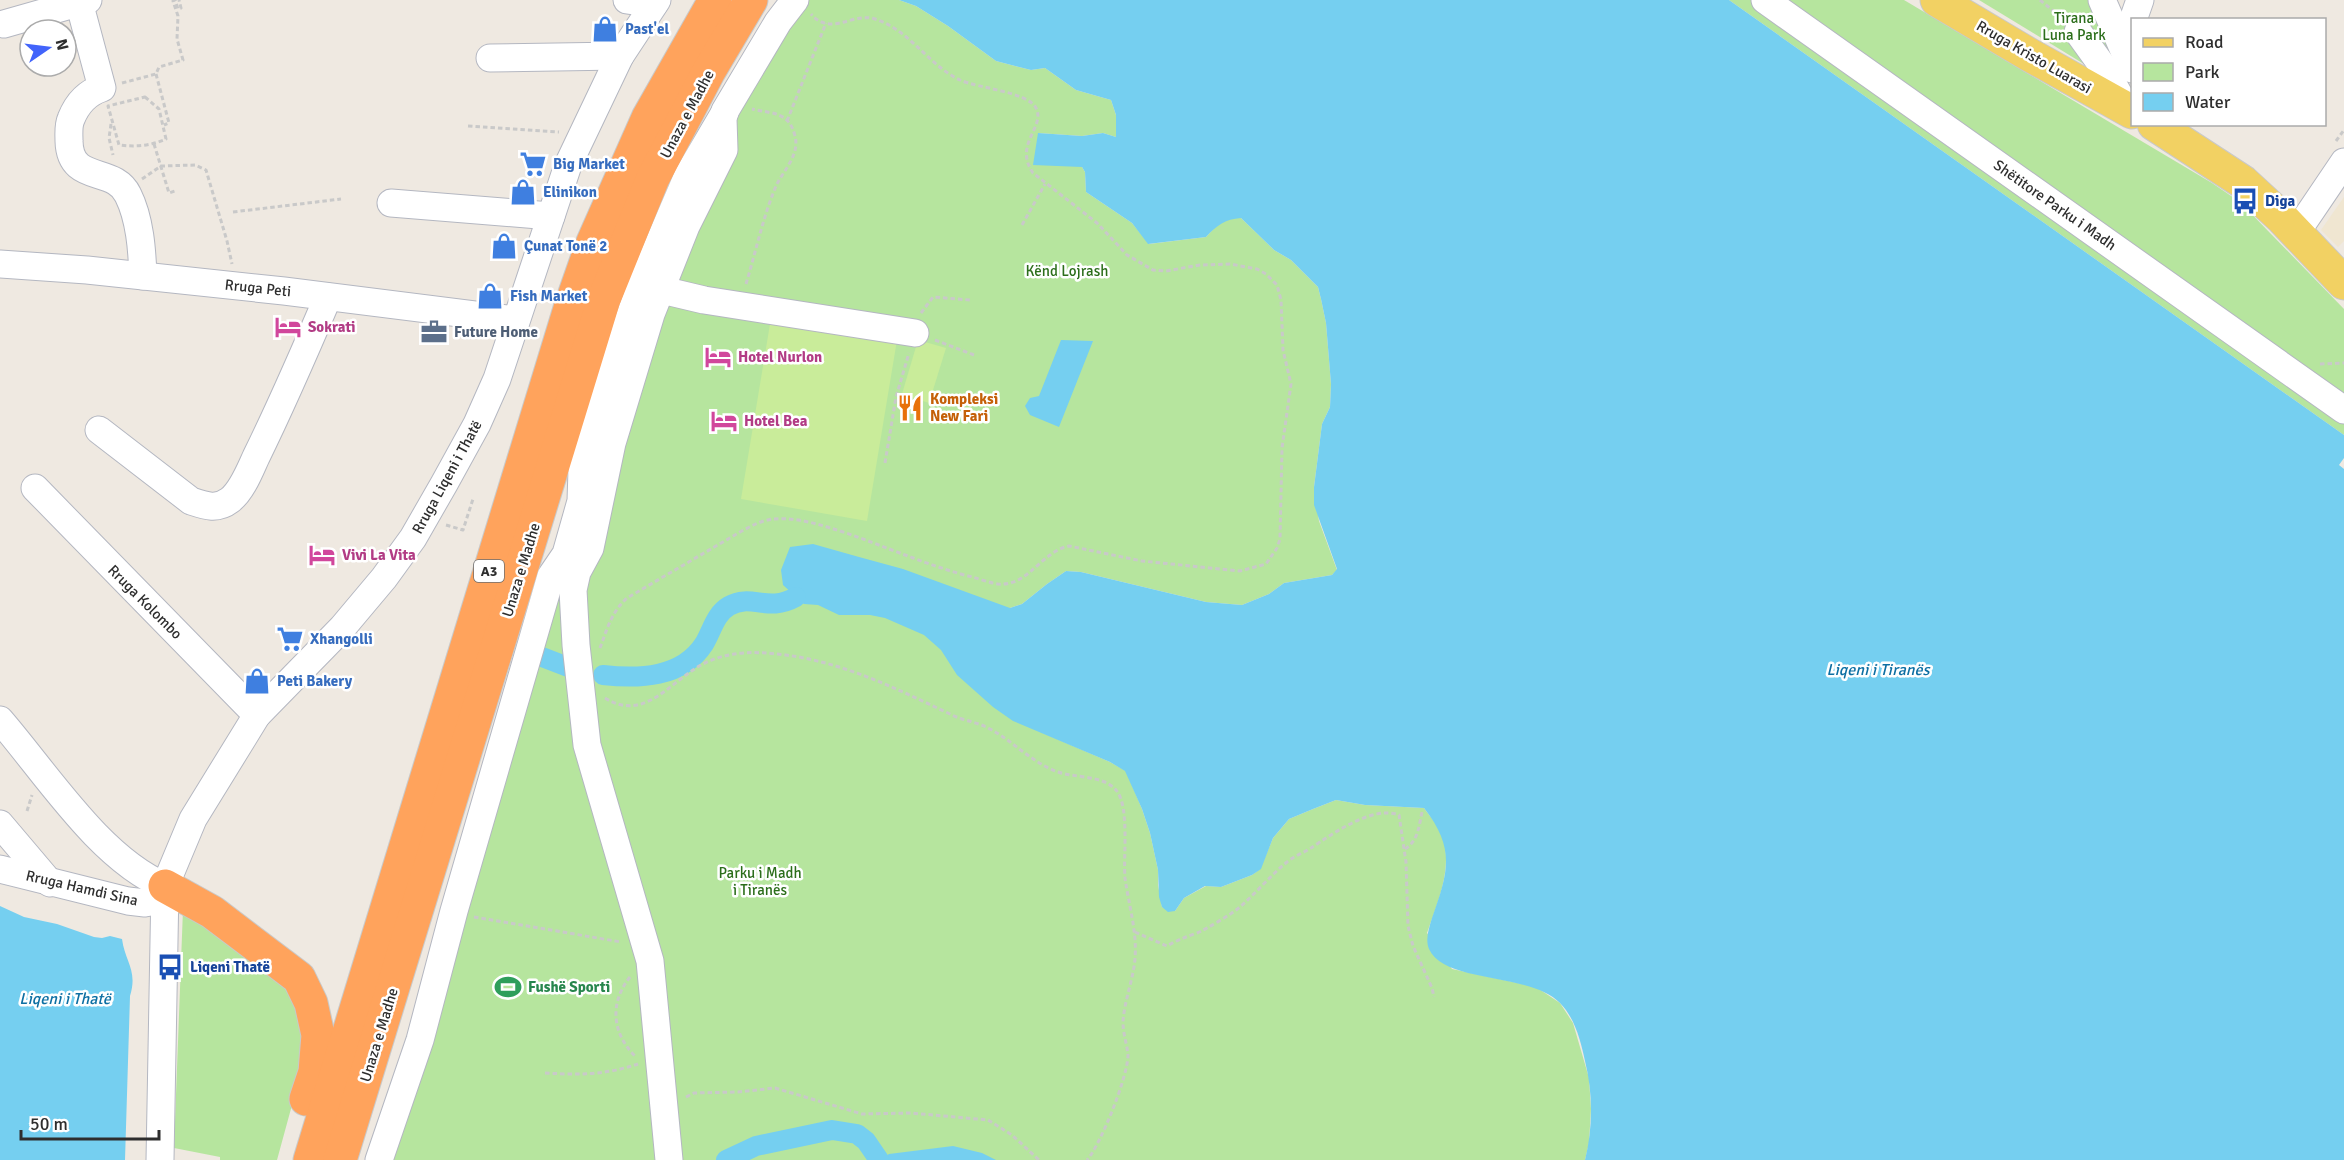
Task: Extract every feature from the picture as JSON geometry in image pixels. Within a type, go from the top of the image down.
[{"type":"highway","name":"Unaza e Madhe","points":[[310,1160],[539,406],[593,242],[648,118],[715,0]]},
{"type":"highway","name":"Unaza e Madhe","points":[[340,1160],[604,299],[653,178],[678,128],[751,0]]},
{"type":"highway","points":[[728,40],[754,20],[767,0]]},
{"type":"highway","points":[[164,893],[212,912],[287,968],[299,978],[306,990],[315,1019],[317,1053],[315,1072],[288,1160]]},
{"type":"main road","name":"Rruga Kristo Luarasi","points":[[1937,0],[2131,111]]},
{"type":"main road","name":"Rruga Kristo Luarasi","points":[[2156,126],[2243,182],[2344,283]]},
{"type":"street","points":[[627,0],[656,2]]},
{"type":"street","name":"Shëtitore Parku i Madh","points":[[1765,0],[2344,410]]},
{"type":"street","points":[[2102,0],[2131,40]]},
{"type":"street","points":[[2136,18],[2140,0]]},
{"type":"street","points":[[4,24],[84,1],[102,88],[95,90],[78,104],[69,124],[69,146],[74,162],[84,171],[104,175],[128,193],[139,232],[143,276]]},
{"type":"street","name":"Rruga Liqeni i Thatë","points":[[159,1160],[165,965],[164,893],[193,819],[257,715],[342,628],[384,578],[424,519],[477,424],[497,379],[568,165],[620,56],[656,2]]},
{"type":"street","points":[[379,1160],[425,1042],[454,911],[551,576],[566,554],[581,501],[582,470],[628,321],[686,226],[724,150],[725,111],[778,22],[801,3]]},
{"type":"street","points":[[2078,32],[2131,102]]},
{"type":"street","points":[[490,58],[620,56]]},
{"type":"street","points":[[2296,233],[2344,162]]},
{"type":"street","points":[[391,203],[551,216]]},
{"type":"street","name":"Rruga Peti","points":[[0,264],[236,286],[515,320]]},
{"type":"street","points":[[650,288],[704,300],[912,332]]},
{"type":"street","points":[[650,288],[647,325],[614,434],[590,548],[576,572],[573,590],[575,636],[587,745],[648,951],[669,1160]]},
{"type":"street","points":[[99,430],[191,501],[208,506],[220,506],[232,499],[247,474],[278,412],[328,297]]},
{"type":"street","name":"Rruga Kolombo","points":[[35,488],[257,715]]},
{"type":"street","points":[[0,720],[72,808],[116,854],[164,893]]},
{"type":"street","points":[[0,824],[50,883]]},
{"type":"street","name":"Rruga Hamdi Sina","points":[[0,869],[128,901],[145,903],[164,893]]},
{"type":"path","points":[[164,125],[169,123],[156,74],[159,67],[183,60],[177,39],[178,16],[173,1],[176,0],[178,9],[181,8],[179,0]]},
{"type":"path","points":[[2040,0],[2078,32]]},
{"type":"path","points":[[598,653],[609,621],[620,604],[627,598],[758,522],[774,519],[805,521],[824,526],[922,563],[998,584],[1012,584],[1061,547],[1069,546],[1142,561],[1240,571],[1258,567],[1271,558],[1280,538],[1282,448],[1291,384],[1283,350],[1281,300],[1277,285],[1257,269],[1230,264],[1200,265],[1166,271],[1153,270],[1127,255],[1097,223],[1045,184],[1028,166],[1026,156],[1028,143],[1037,122],[1036,108],[1032,104],[1009,93],[960,80],[904,34],[877,20],[863,17],[841,24],[826,23],[815,18],[801,3]]},
{"type":"path","points":[[787,121],[826,23]]},
{"type":"path","points":[[115,85],[156,74]]},
{"type":"path","points":[[145,98],[159,109],[164,125],[166,139],[154,144],[134,147],[119,145],[108,106],[145,98]]},
{"type":"path","points":[[741,306],[776,185],[795,152],[796,138],[787,121],[779,113],[754,110]]},
{"type":"path","points":[[107,160],[114,157],[109,138],[112,122]]},
{"type":"path","points":[[468,126],[550,131]]},
{"type":"path","points":[[154,144],[169,193],[175,191]]},
{"type":"path","points":[[128,193],[160,166],[195,165],[206,170],[227,241],[236,286]]},
{"type":"path","points":[[1022,225],[1045,184]]},
{"type":"path","points":[[233,212],[341,199]]},
{"type":"path","points":[[885,463],[896,397],[912,332],[933,297],[970,300]]},
{"type":"path","points":[[912,332],[974,356]]},
{"type":"path","points":[[2310,364],[2344,363]]},
{"type":"path","points":[[424,519],[463,530],[473,499]]},
{"type":"path","points":[[599,693],[615,704],[628,707],[643,705],[711,660],[745,653],[776,654],[824,662],[893,687],[961,719],[988,728],[1057,771],[1103,782],[1115,789],[1120,798],[1124,817],[1125,878],[1135,932],[1135,962],[1123,1023],[1128,1056],[1124,1080],[1087,1160]]},
{"type":"path","points":[[1135,932],[1167,946],[1179,939],[1199,933],[1241,906],[1290,859],[1355,822],[1393,812],[1401,817],[1410,938],[1434,997]]},
{"type":"path","points":[[1405,849],[1412,845],[1416,837],[1422,812]]},
{"type":"path","points":[[454,911],[648,951],[618,995],[615,1010],[618,1033],[624,1044],[643,1063],[614,1072],[587,1075],[545,1073]]},
{"type":"path","points":[[685,1105],[687,1096],[694,1093],[775,1088],[862,1114],[911,1113],[967,1116],[988,1120],[1012,1135],[1039,1160]]},
{"type":"shaded area","points":[[2344,197],[2344,241],[2338,247],[2321,230]]},
{"type":"green space","name":"Parku i Madh i Tiranës","points":[[799,0],[899,0],[916,6],[948,26],[996,61],[1031,70],[1045,68],[1076,90],[1111,100],[1116,115],[1116,137],[1103,133],[1082,136],[1038,133],[1082,167],[1085,172],[1086,192],[1132,223],[1149,244],[1206,237],[1217,225],[1231,218],[1241,218],[1274,250],[1291,260],[1318,287],[1326,323],[1331,384],[1330,407],[1322,424],[1314,487],[1319,521],[1337,570],[1332,575],[1284,583],[1269,594],[1242,605],[1206,602],[1081,572],[1066,571],[1022,604],[1010,608],[1013,720],[1126,771],[1150,833],[1158,870],[1162,907],[1175,911],[1184,898],[1206,886],[1221,887],[1252,875],[1260,869],[1273,838],[1289,819],[1313,809],[1336,800],[1365,805],[1424,808],[1438,827],[1446,853],[1444,880],[1427,933],[1452,969],[1536,987],[1560,1003],[1573,1023],[1589,1078],[1591,1109],[1589,1143],[1585,1160],[386,1160],[561,580],[688,202]]},
{"type":"green space","points":[[1729,0],[1904,0],[2212,183],[2240,202],[2344,309],[2344,435]]},
{"type":"green space","name":"Tirana Luna Park","points":[[1979,0],[2093,0],[2117,59],[2097,72]]},
{"type":"green space","points":[[771,318],[897,340],[867,521],[741,499]]},
{"type":"green space","points":[[918,340],[946,348],[929,403],[902,394]]},
{"type":"green space","points":[[183,909],[286,972],[307,1050],[277,1160],[220,1160],[220,1157],[174,1148]]},
{"type":"water","name":"Liqeni i Tiranës","points":[[899,0],[1729,0],[2344,435],[2344,458],[2339,465],[2344,469],[2344,1160],[1585,1160],[1591,1123],[1590,1085],[1579,1038],[1565,1009],[1546,993],[1529,986],[1452,968],[1438,960],[1429,949],[1428,933],[1442,887],[1446,861],[1441,836],[1424,808],[1365,805],[1336,800],[1313,809],[1289,819],[1273,838],[1261,869],[1221,887],[1205,886],[1184,898],[1175,911],[1168,912],[1162,907],[1159,897],[1158,870],[1150,833],[1125,771],[1110,762],[1013,721],[993,707],[957,675],[941,650],[924,635],[885,618],[870,615],[839,615],[818,605],[804,604],[783,585],[781,570],[790,547],[813,544],[903,569],[1010,608],[1022,604],[1066,571],[1081,572],[1206,602],[1242,605],[1269,594],[1284,583],[1332,575],[1337,569],[1314,505],[1322,424],[1330,407],[1331,384],[1326,323],[1318,287],[1291,260],[1274,250],[1241,218],[1221,224],[1206,237],[1148,244],[1132,223],[1086,192],[1085,172],[1082,167],[1033,165],[1038,133],[1082,136],[1103,133],[1116,137],[1116,115],[1111,100],[1076,90],[1045,68],[1031,70],[996,61],[948,26],[916,6]]},
{"type":"water","points":[[1061,340],[1093,341],[1059,427],[1030,415],[1025,406],[1030,398],[1039,396]]},
{"type":"water","name":"Liqeni i Thatë","points":[[0,906],[24,917],[57,924],[94,937],[110,936],[122,939],[133,979],[130,996],[125,1160],[0,1160]]},
{"type":"water","points":[[953,1146],[982,1153],[996,1160],[880,1160],[889,1154]]},
{"type":"waterway","points":[[603,675],[645,676],[672,670],[695,655],[704,644],[717,618],[729,606],[745,601],[777,603],[796,597]]},
{"type":"waterway","points":[[542,657],[568,667]]},
{"type":"waterway","points":[[726,1160],[756,1146],[832,1130],[857,1134],[866,1141],[879,1160]]},
{"type":"place","name":"Past'el","points":[[605,29]]},
{"type":"place","name":"Big Market","points":[[533,164]]},
{"type":"place","name":"Elinikon","points":[[523,192]]},
{"type":"place","name":"Diga","points":[[2245,201]]},
{"type":"place","name":"Çunat Tonë 2","points":[[504,246]]},
{"type":"place","name":"Fish Market","points":[[490,296]]},
{"type":"place","name":"Sokrati","points":[[288,327]]},
{"type":"place","name":"Future Home","points":[[434,332]]},
{"type":"place","name":"Hotel Nurlon","points":[[718,357]]},
{"type":"place","name":"Kompleksi New Fari","points":[[910,408]]},
{"type":"place","name":"Hotel Bea","points":[[724,421]]},
{"type":"place","name":"Vivi La Vita","points":[[322,555]]},
{"type":"place","name":"Xhangolli","points":[[290,639]]},
{"type":"place","name":"Peti Bakery","points":[[257,681]]},
{"type":"place","name":"Liqeni Thatë","points":[[170,967]]},
{"type":"place","name":"Fushë Sporti","points":[[508,987]]},
{"type":"park label","name":"Kënd Lojrash","points":[[1067,271]]}]
